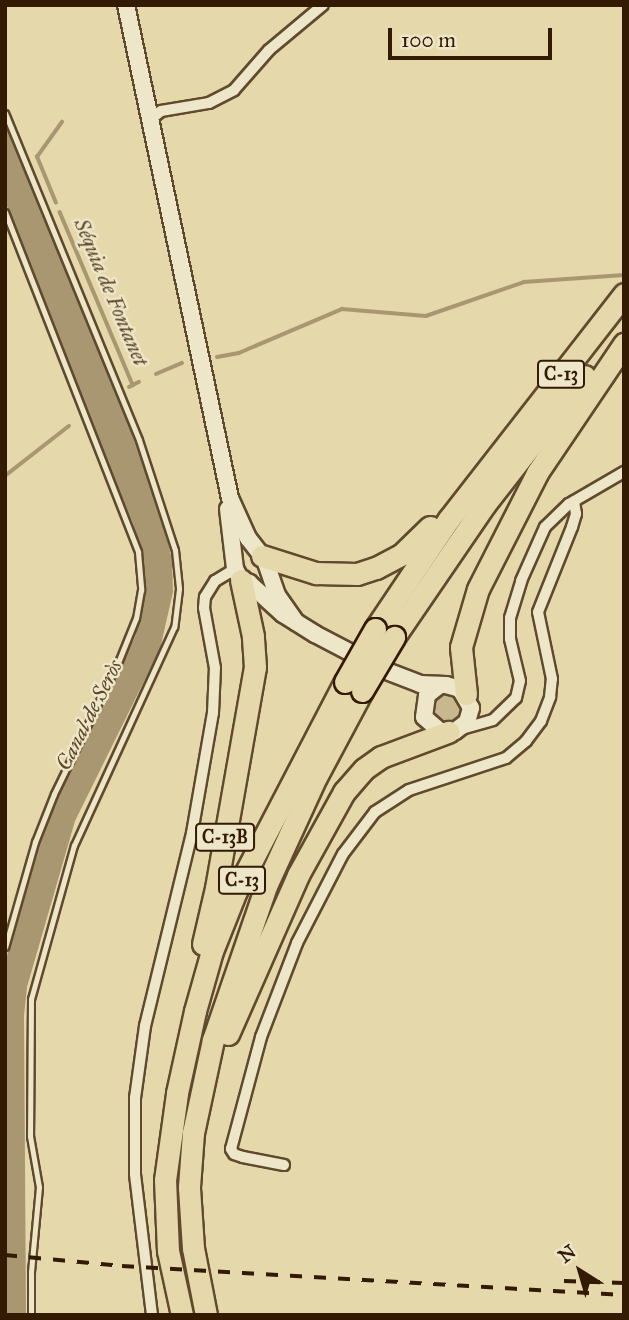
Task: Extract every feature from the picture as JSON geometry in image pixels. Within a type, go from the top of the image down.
[{"type":"highway","name":"C-13","points":[[182,1315],[168,1251],[165,1203],[167,1158],[177,1093],[204,976],[228,911],[449,519],[624,294]]},
{"type":"highway","name":"C-13","points":[[385,633],[623,333]]},
{"type":"highway","points":[[468,701],[461,647],[478,589],[537,473],[623,333]]},
{"type":"highway","points":[[262,560],[336,575],[366,572],[389,562],[423,536],[461,488],[528,415]]},
{"type":"highway","name":"C-13B","points":[[177,1093],[178,1052],[185,1014],[216,888],[254,677],[253,636],[240,574]]},
{"type":"highway","name":"C-13","points":[[206,1315],[191,1217],[192,1133],[213,1040],[233,974],[293,825],[354,686]]},
{"type":"highway","points":[[191,1217],[204,1122],[221,1054],[271,930],[321,830],[344,792],[364,769],[390,753],[451,732]]},
{"type":"street","points":[[126,5],[230,498],[240,574],[296,622],[384,670],[420,684],[454,686],[468,701],[498,715]]},
{"type":"street","points":[[150,120],[161,111],[209,103],[234,90],[269,50],[323,5]]},
{"type":"street","points":[[384,670],[410,690],[423,709],[428,723],[451,732],[481,725],[513,703],[520,686],[509,632],[518,589],[545,527],[556,514],[574,501],[624,472]]},
{"type":"street","points":[[230,498],[280,601],[296,622]]},
{"type":"street","points":[[284,1165],[243,1157],[234,1154],[231,1149],[261,1037],[297,943],[343,855],[375,812],[409,790],[506,758],[526,741],[541,722],[548,706],[552,679],[538,627],[538,612],[545,588],[572,527],[576,514],[574,501]]},
{"type":"street","points":[[240,574],[247,552],[262,560]]},
{"type":"street","points":[[152,1315],[135,1174],[135,1098],[145,1026],[192,833],[213,713],[215,668],[204,603],[215,581],[240,574],[260,580],[262,560]]},
{"type":"street","points":[[423,709],[427,695],[439,686]]},
{"type":"street","points":[[451,732],[467,722],[468,701]]},
{"type":"lane","points":[[5,113],[139,440],[175,550],[179,589],[174,627],[74,845],[31,999],[30,1136],[40,1187],[31,1272],[31,1315]]},
{"type":"lane","points":[[5,212],[138,552],[141,590],[136,618],[119,660],[54,794],[35,842],[5,947]]},
{"type":"shaded area","points":[[5,120],[126,417],[164,524],[172,560],[173,592],[160,649],[75,821],[27,987],[24,1016],[26,1315],[5,1315],[5,963],[43,826],[135,637],[146,586],[144,565],[133,523],[90,425],[5,201]]},
{"type":"shaded area","points":[[447,693],[458,697],[462,708],[458,719],[447,723],[436,719],[432,708],[436,697]]},
{"type":"waterway","name":"Séquia de Fontanet","points":[[56,203],[37,157],[62,122]]},
{"type":"waterway","name":"Séquia de Fontanet","points":[[60,212],[133,385]]},
{"type":"waterway","points":[[217,357],[239,353],[342,309],[426,316],[524,282],[624,275]]},
{"type":"waterway","points":[[156,374],[182,363]]},
{"type":"waterway","name":"Séquia de Fontanet","points":[[129,387],[139,382]]},
{"type":"waterway","points":[[5,476],[69,426]]},
{"type":"railway","points":[[5,1255],[122,1266],[624,1295]]},
{"type":"railway","points":[[564,1281],[624,1283]]},
{"type":"water label","name":"Canal de Seròs","points":[[89,715]]}]
